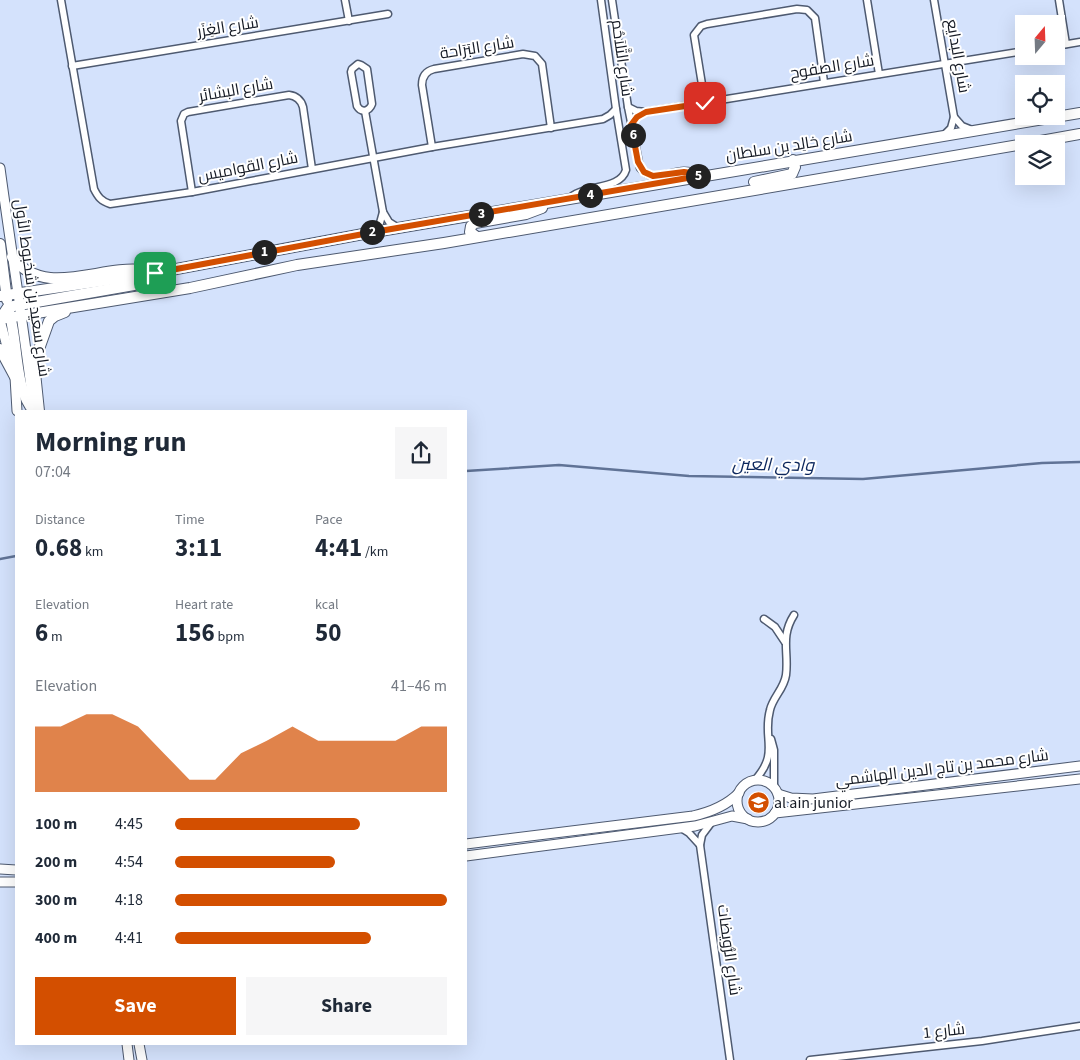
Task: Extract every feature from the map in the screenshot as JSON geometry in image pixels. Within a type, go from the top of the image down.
[{"type":"main road","name":"شارع خالِد بن سلطان","points":[[3,309],[18,293],[155,273],[374,232],[793,160],[943,137],[1080,112]]},
{"type":"main road","points":[[1065,137],[1080,134]]},
{"type":"main road","points":[[3,309],[21,310],[88,304],[190,288],[297,266],[1015,145]]},
{"type":"main road","points":[[728,193],[742,186],[789,175],[795,171],[793,160]]},
{"type":"main road","points":[[476,237],[470,232],[473,224],[533,212],[551,202]]},
{"type":"main road","points":[[0,244],[3,309],[22,390],[33,410]]},
{"type":"main road","points":[[12,257],[28,270],[58,280],[128,270],[155,273]]},
{"type":"main road","points":[[21,310],[134,285],[146,280],[155,273]]},
{"type":"main road","points":[[39,410],[34,363],[47,324],[55,316],[88,304]]},
{"type":"main road","points":[[0,349],[15,377]]},
{"type":"street","name":"شارع القواميس","points":[[61,0],[94,189],[102,201],[110,204],[192,192],[312,169],[603,119],[616,109]]},
{"type":"street","points":[[345,0],[349,21]]},
{"type":"street","name":"شارع التَّلاَحُم","points":[[568,199],[580,191],[617,182],[622,178],[626,170],[601,0]]},
{"type":"street","name":"شارع التَّلاَحُم","points":[[612,0],[638,162],[644,172],[653,176],[684,172],[705,175]]},
{"type":"street","points":[[867,0],[879,74]]},
{"type":"street","name":"شارع البدايع","points":[[934,0],[954,117],[951,128],[943,137]]},
{"type":"street","points":[[1059,0],[1066,44],[1080,42]]},
{"type":"street","points":[[705,103],[694,35],[701,26],[707,24],[797,9],[807,10],[815,18],[824,82]]},
{"type":"street","name":"شارع الغِزَر","points":[[72,66],[388,14]]},
{"type":"street","name":"شارع الصفوح","points":[[628,107],[636,111],[646,112],[1015,52]]},
{"type":"street","name":"شارع البَرَاحة","points":[[432,148],[422,85],[426,72],[523,54],[535,56],[542,64],[551,128]]},
{"type":"street","points":[[358,64],[366,69],[372,104],[365,111],[360,110],[357,106],[351,72],[352,68],[358,64]]},
{"type":"street","name":"شارع البشائر","points":[[192,192],[181,122],[188,112],[289,95],[294,96],[302,102],[312,169]]},
{"type":"street","points":[[365,111],[382,212],[380,223],[374,232]]},
{"type":"street","points":[[631,125],[637,117],[646,112]]},
{"type":"street","name":"شارع البدايع","points":[[954,117],[962,126],[974,131]]},
{"type":"street","points":[[603,119],[618,125]]},
{"type":"street","name":"شارع سعيد بن شخبوط الأول","points":[[0,168],[34,410]]},
{"type":"street","points":[[382,212],[389,222],[398,228]]},
{"type":"street","name":"شارع سعيد بن شخبوط الأول","points":[[3,309],[15,377],[17,410]]},
{"type":"street","points":[[467,856],[680,828],[732,816],[759,821],[770,817],[779,803],[776,791],[774,750],[768,727],[770,710],[783,686],[786,674],[785,642],[788,628],[794,615]]},
{"type":"street","points":[[764,619],[778,630],[785,642]]},
{"type":"street","points":[[755,780],[768,760],[770,736]]},
{"type":"street","name":"شارع محمد بن تاج الدين الهاشمي","points":[[776,791],[791,798],[813,799],[1080,766]]},
{"type":"street","name":"شارع محمد بن تاج الدين الهاشمي","points":[[774,813],[1080,778]]},
{"type":"street","points":[[467,844],[693,816],[724,806],[739,793],[745,784],[755,780],[765,781],[776,791]]},
{"type":"street","points":[[739,793],[738,805],[748,819]]},
{"type":"street","points":[[700,845],[704,830],[711,822]]},
{"type":"street","points":[[680,828],[689,833],[700,845]]},
{"type":"street","name":"شارع الرُّويضات","points":[[700,845],[730,1060]]},
{"type":"street","points":[[0,869],[15,870]]},
{"type":"street","points":[[0,882],[15,882]]},
{"type":"street","name":"شارع 1","points":[[810,1060],[982,1041],[1080,1026]]},
{"type":"street","points":[[127,1045],[129,1060]]},
{"type":"street","points":[[139,1045],[142,1060]]},
{"type":"waterway","name":"وادي العين","points":[[467,471],[559,465],[689,476],[863,479],[1042,463],[1080,462]]},
{"type":"waterway","name":"وادي العين","points":[[0,559],[15,556]]},
{"type":"place","name":"al ain junior","points":[[758,803]]},
{"type":"route","points":[[155,273],[374,232],[705,175],[695,172],[648,175],[640,168],[631,125],[637,117],[646,112],[705,103]]}]
